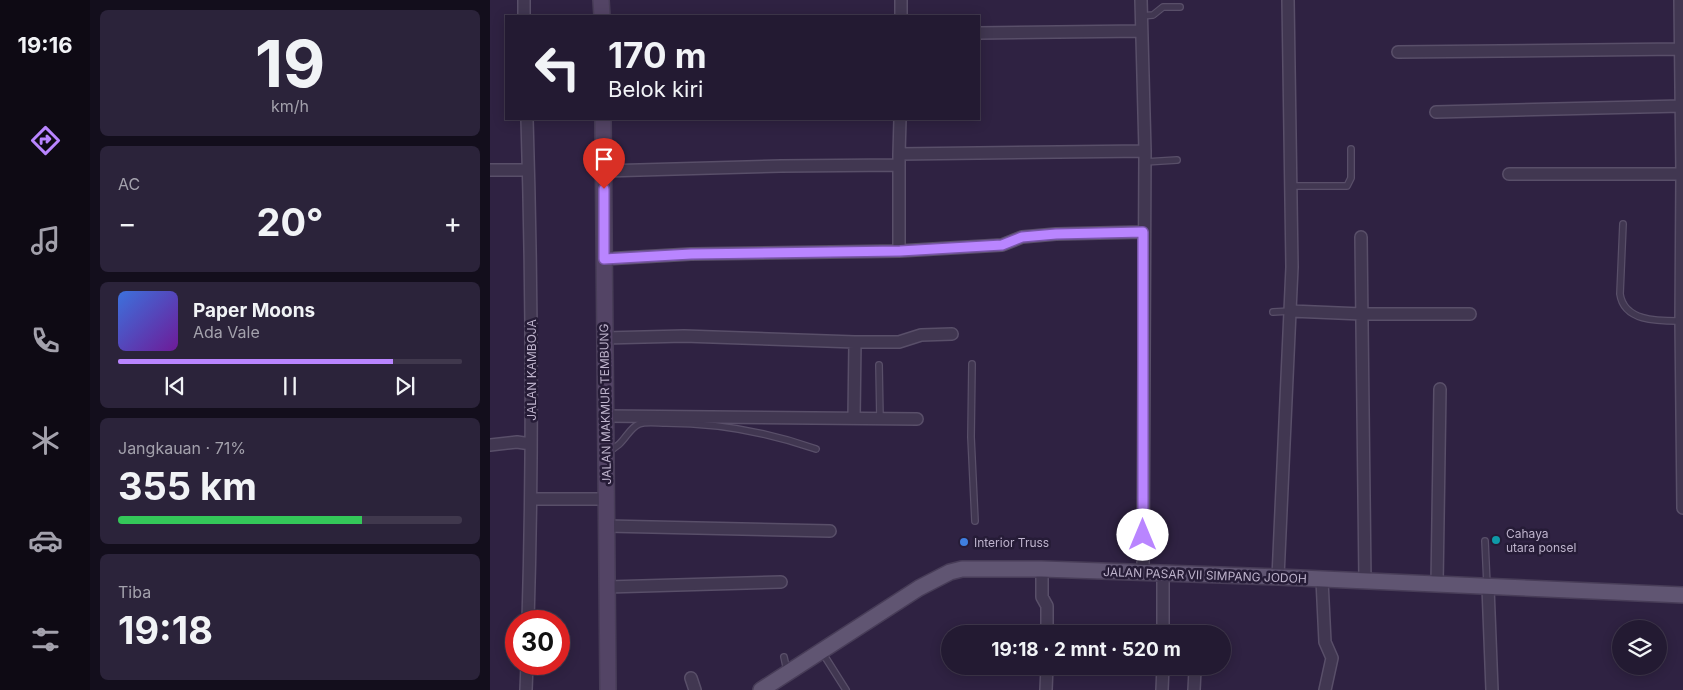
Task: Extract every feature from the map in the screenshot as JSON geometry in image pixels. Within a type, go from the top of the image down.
[{"type":"main road","name":"JALAN PASAR VII SIMPANG JODOH","points":[[761,690],[911,593],[956,570],[978,565],[1683,595]]},
{"type":"street","points":[[524,0],[524,15]]},
{"type":"street","points":[[601,0],[602,15]]},
{"type":"street","points":[[901,0],[901,15]]},
{"type":"street","points":[[1141,0],[1145,157],[1142,572]]},
{"type":"street","points":[[1278,577],[1291,311],[1288,0]]},
{"type":"street","points":[[1680,0],[1683,508]]},
{"type":"street","points":[[980,33],[1141,31]]},
{"type":"street","points":[[1398,52],[1680,49]]},
{"type":"street","points":[[1436,112],[1681,106]]},
{"type":"street","name":"JALAN KAMBOJA","points":[[527,120],[532,499],[528,610]]},
{"type":"street","name":"JALAN MAKMUR TEMBUNG","points":[[603,120],[608,690]]},
{"type":"street","points":[[900,120],[900,251]]},
{"type":"street","points":[[604,171],[781,166],[899,160],[1145,157]]},
{"type":"street","points":[[490,170],[528,170]]},
{"type":"street","points":[[1510,174],[1682,174]]},
{"type":"street","points":[[604,259],[691,254],[900,251],[1002,245],[1022,237],[1056,234],[1143,232]]},
{"type":"street","points":[[1361,237],[1365,581]]},
{"type":"street","points":[[1291,311],[1362,314],[1470,314]]},
{"type":"street","points":[[604,338],[684,336],[900,342],[921,335],[952,334]]},
{"type":"street","points":[[854,418],[855,342]]},
{"type":"street","points":[[1437,584],[1440,389]]},
{"type":"street","points":[[606,416],[917,419]]},
{"type":"street","points":[[490,445],[517,442],[531,444]]},
{"type":"street","points":[[532,499],[607,499]]},
{"type":"street","points":[[607,526],[830,531]]},
{"type":"street","points":[[1042,569],[1042,597],[1047,606],[1047,625]]},
{"type":"street","points":[[1163,574],[1163,625]]},
{"type":"street","points":[[1322,580],[1325,642],[1332,658],[1325,690]]},
{"type":"street","points":[[608,587],[781,582]]},
{"type":"street","points":[[1488,587],[1492,690]]},
{"type":"street","points":[[526,690],[527,675]]},
{"type":"street","points":[[1046,690],[1047,675]]},
{"type":"street","points":[[1162,690],[1163,675]]},
{"type":"street","points":[[1194,690],[1195,675]]},
{"type":"street","points":[[691,678],[695,690]]},
{"type":"lane","points":[[1141,16],[1153,15],[1163,7],[1180,7]]},
{"type":"lane","points":[[1290,186],[1347,186],[1351,178],[1351,149]]},
{"type":"lane","points":[[1145,157],[1177,160]]},
{"type":"lane","points":[[1623,224],[1620,294],[1622,303],[1633,313],[1646,320],[1681,321]]},
{"type":"lane","points":[[1273,312],[1291,311]]},
{"type":"lane","points":[[972,364],[971,437],[976,521]]},
{"type":"lane","points":[[879,365],[880,419]]},
{"type":"lane","points":[[606,452],[616,448],[632,428],[639,424],[648,423],[738,428],[792,440],[816,449]]},
{"type":"lane","points":[[1485,540],[1488,587]]},
{"type":"lane","points":[[822,652],[846,690]]},
{"type":"lane","points":[[784,657],[788,673]]},
{"type":"place","name":"Cahaya utara ponsel","points":[[1496,540]]},
{"type":"place","name":"Interior Truss","points":[[964,542]]},
{"type":"route","points":[[604,189],[604,259],[691,254],[900,251],[1002,245],[1022,237],[1075,232],[1143,232],[1143,535]]}]
